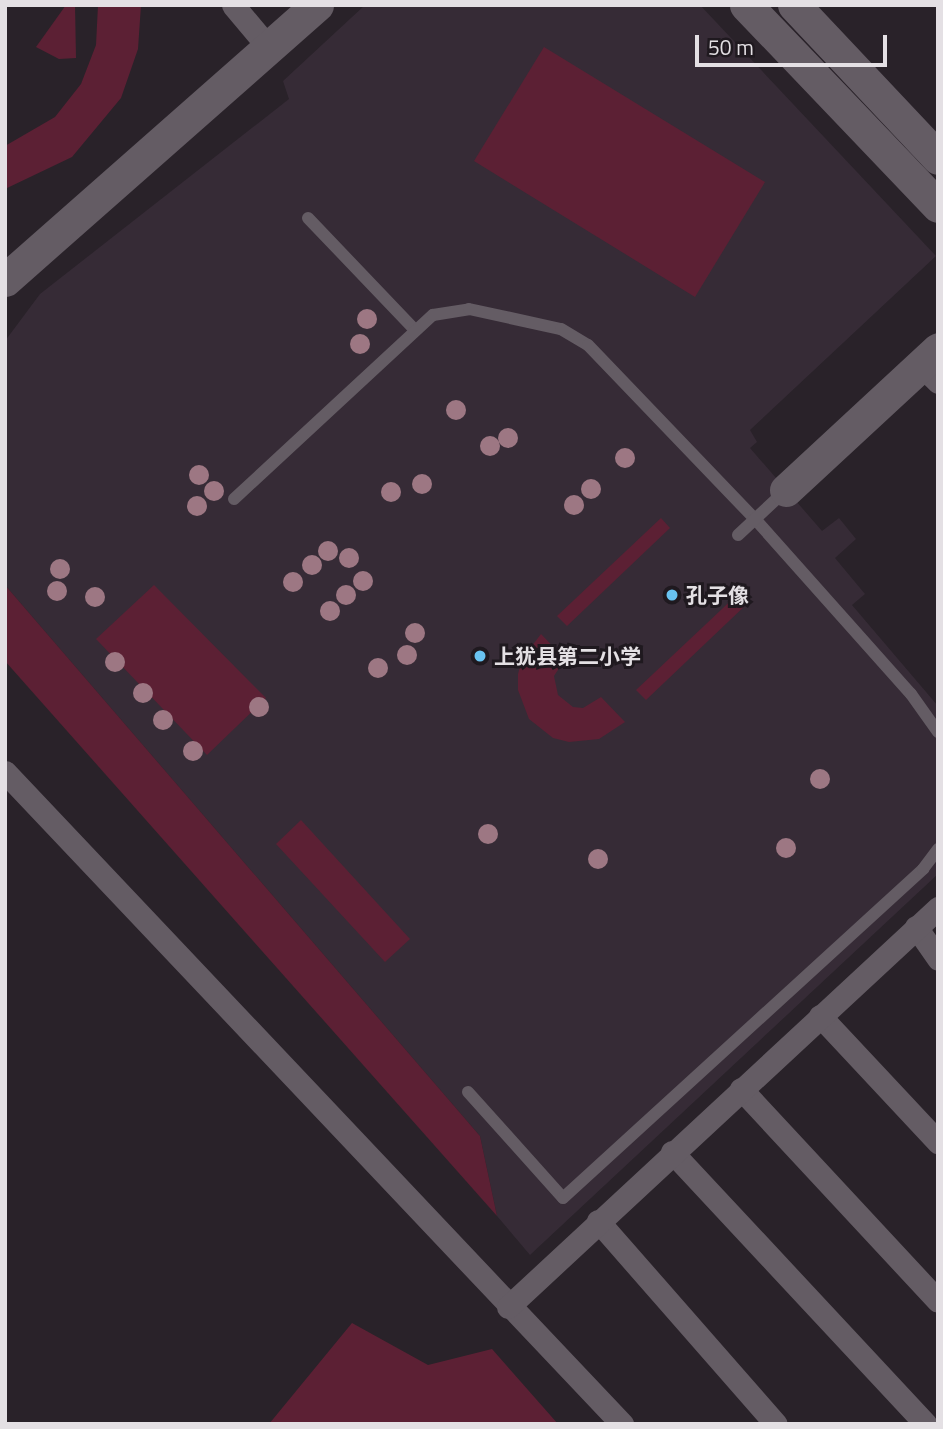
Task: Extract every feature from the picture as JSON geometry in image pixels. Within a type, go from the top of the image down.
[{"type":"street","points":[[233,5],[269,48]]},
{"type":"street","points":[[7,277],[317,5]]},
{"type":"street","points":[[746,5],[938,206]]},
{"type":"street","points":[[794,5],[938,158]]},
{"type":"street","points":[[786,490],[932,365]]},
{"type":"street","points":[[5,772],[508,1307],[622,1424]]},
{"type":"street","points":[[508,1307],[938,908]]},
{"type":"street","points":[[916,927],[938,959]]},
{"type":"street","points":[[820,1016],[938,1142]]},
{"type":"street","points":[[741,1089],[938,1301]]},
{"type":"street","points":[[672,1152],[926,1424]]},
{"type":"street","points":[[598,1221],[776,1424]]},
{"type":"lane","points":[[307,218],[415,330]]},
{"type":"lane","points":[[234,499],[433,315],[451,309],[517,317],[561,329],[588,345],[755,519],[911,694],[938,732]]},
{"type":"lane","points":[[738,535],[786,490]]},
{"type":"lane","points":[[468,1092],[562,1198],[923,869],[938,849]]},
{"type":"shaded area","points":[[66,5],[75,5],[76,58],[59,59],[36,47]]},
{"type":"shaded area","points":[[98,5],[141,5],[138,49],[121,98],[72,157],[5,189],[5,146],[55,117],[81,84],[96,45]]},
{"type":"shaded area","name":"上犹县第二小学","points":[[365,5],[700,5],[936,256],[750,430],[757,442],[750,448],[822,531],[839,518],[856,539],[835,558],[865,594],[852,605],[938,706],[938,874],[530,1255],[497,1216],[480,1136],[5,585],[5,341],[40,294],[289,99],[283,81]]},
{"type":"shaded area","points":[[544,47],[765,182],[695,297],[474,161]]},
{"type":"shaded area","points":[[661,518],[670,528],[567,626],[557,616]]},
{"type":"shaded area","points":[[5,585],[480,1136],[497,1216],[5,661]]},
{"type":"shaded area","points":[[154,585],[266,698],[207,755],[96,639]]},
{"type":"shaded area","points":[[740,592],[749,602],[646,700],[636,690]]},
{"type":"shaded area","points":[[541,634],[565,659],[554,676],[558,695],[573,707],[583,708],[601,697],[625,722],[599,739],[569,742],[553,738],[529,719],[518,690],[518,674],[522,659]]},
{"type":"shaded area","points":[[301,820],[410,939],[385,962],[276,844]]},
{"type":"shaded area","points":[[352,1323],[428,1365],[492,1349],[558,1424],[269,1424]]},
{"type":"place","name":"孔子像","points":[[672,595]]},
{"type":"place","name":"上犹县第二小学","points":[[480,656]]}]
